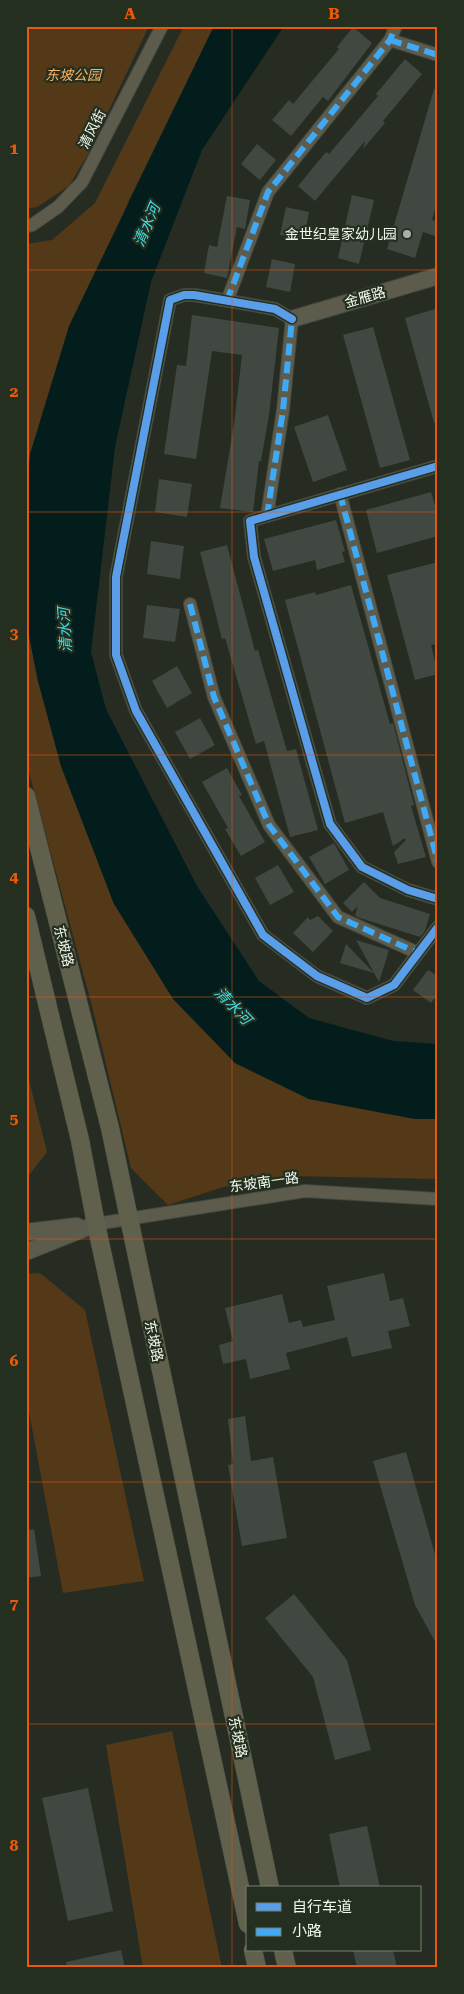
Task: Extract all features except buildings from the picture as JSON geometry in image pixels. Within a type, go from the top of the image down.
[{"type":"main road","name":"东坡路","points":[[26,796],[110,1128],[270,1886]]},
{"type":"main road","points":[[26,916],[80,1140],[96,1224],[246,1915]]},
{"type":"main road","points":[[253,1952],[257,1968]]},
{"type":"main road","points":[[284,1952],[287,1968]]},
{"type":"street","name":"清风街","points":[[26,226],[32,225],[58,208],[82,182],[162,26]]},
{"type":"street","points":[[228,301],[268,192],[390,40],[396,26]]},
{"type":"street","points":[[390,40],[438,55]]},
{"type":"street","name":"金雁路","points":[[292,319],[438,276]]},
{"type":"street","points":[[266,516],[283,410],[292,319],[275,309],[194,295],[184,295],[170,300],[116,577],[116,655],[136,711],[263,935],[318,976],[368,998],[394,985],[438,927]]},
{"type":"street","points":[[438,466],[250,521],[254,557],[330,824],[362,867],[408,890],[438,898]]},
{"type":"street","points":[[340,494],[438,862]]},
{"type":"street","points":[[190,604],[214,697],[269,825],[338,917],[418,953]]},
{"type":"street","name":"东坡南一路","points":[[96,1224],[305,1191],[438,1199]]},
{"type":"street","points":[[26,1232],[96,1224]]},
{"type":"street","points":[[26,1252],[96,1224]]},
{"type":"green space","name":"东坡公园","points":[[26,26],[149,26],[88,154],[69,186],[37,207],[26,209]]},
{"type":"green space","points":[[184,26],[214,26],[129,200],[30,454],[26,512],[26,244],[52,240],[95,203]]},
{"type":"green space","points":[[26,621],[38,681],[61,766],[114,904],[235,1063],[309,1099],[415,1119],[438,1119],[438,1179],[290,1176],[223,1187],[168,1205],[131,1168],[92,1006],[26,761]]},
{"type":"green space","points":[[26,1068],[47,1152],[26,1179]]},
{"type":"green space","points":[[40,1273],[85,1310],[144,1581],[63,1593],[26,1396],[26,1274]]},
{"type":"green space","points":[[172,1731],[222,1968],[143,1968],[106,1745]]},
{"type":"water","name":"清水河","points":[[214,26],[284,26],[202,150],[151,282],[115,447],[91,652],[106,709],[197,886],[259,981],[309,1018],[393,1041],[438,1044],[438,1119],[415,1119],[309,1099],[235,1063],[173,999],[114,904],[61,766],[38,681],[26,621],[26,512],[30,454],[69,326]]},
{"type":"marked path","points":[[227,301],[268,192],[390,40],[396,26]]},
{"type":"marked path","points":[[390,40],[438,55]]},
{"type":"marked path","points":[[267,516],[283,410],[292,319],[289,317]]},
{"type":"marked path","points":[[340,494],[438,862]]},
{"type":"marked path","points":[[190,604],[214,697],[269,825],[338,917],[418,953]]},
{"type":"cycle path","points":[[292,319],[275,309],[194,295],[184,295],[170,300],[116,577],[116,655],[136,711],[263,935],[317,976],[367,998],[394,985],[438,927]]},
{"type":"cycle path","points":[[438,466],[250,521],[254,557],[330,824],[362,867],[408,890],[438,899]]},
{"type":"place","name":"金世纪皇家幼儿园","points":[[407,234]]}]
